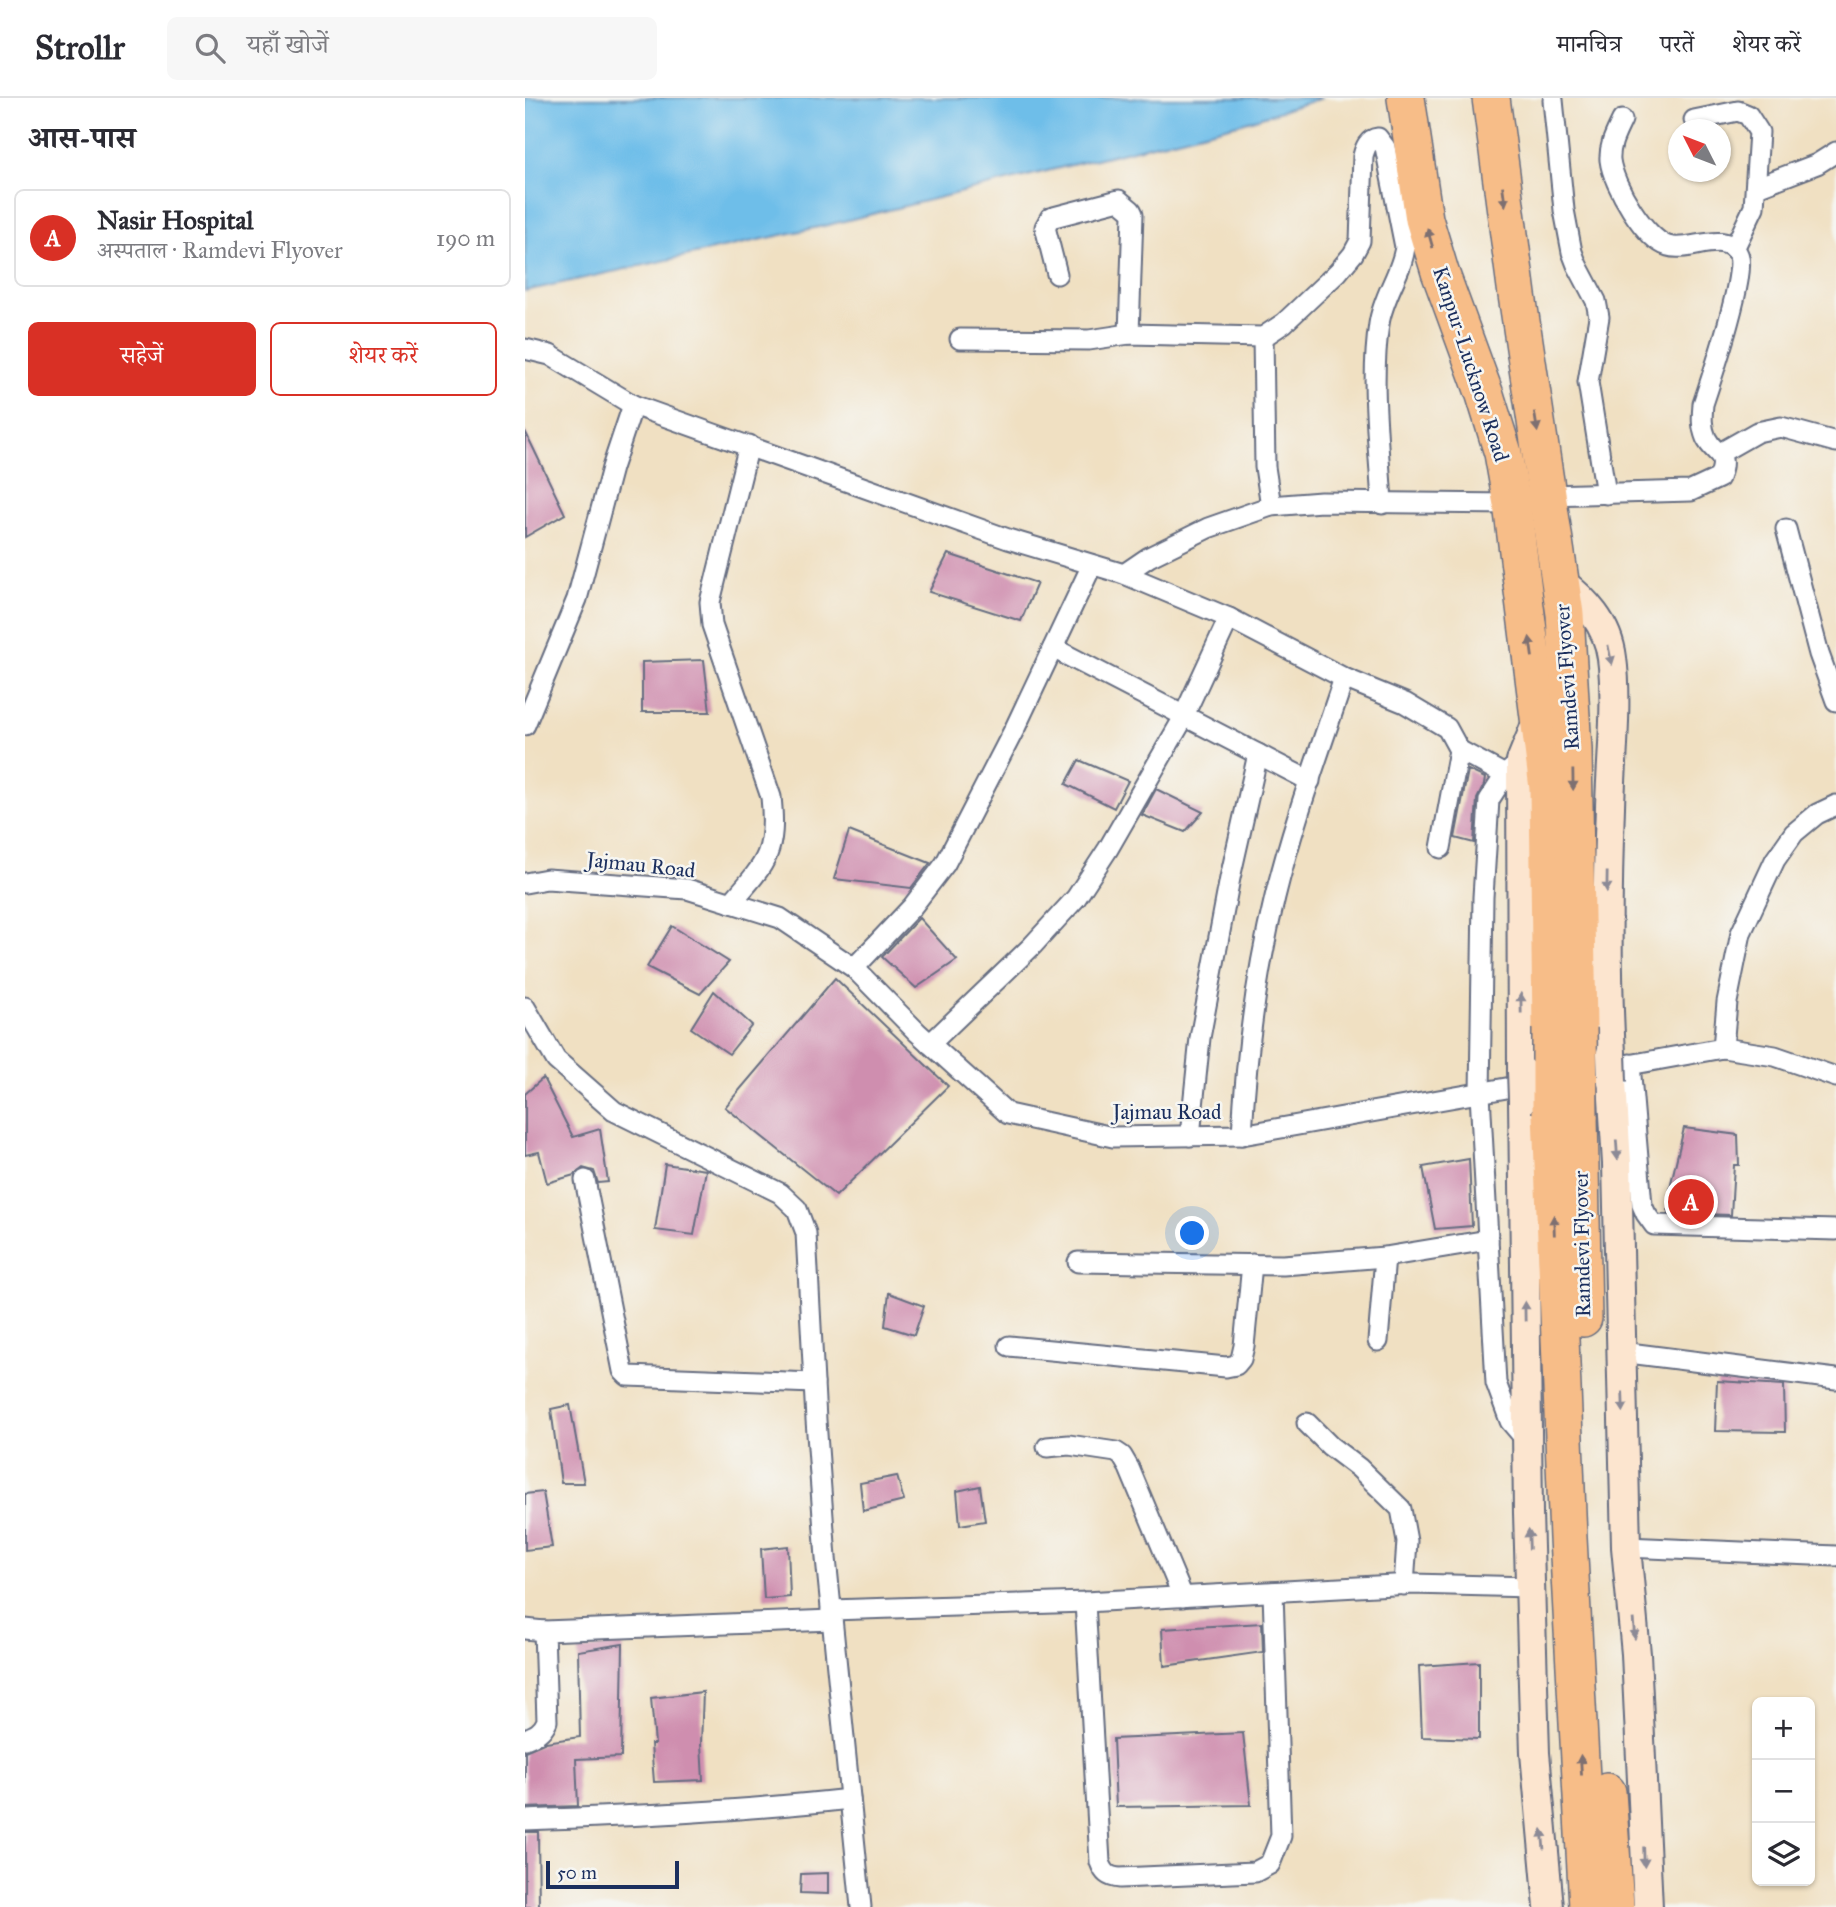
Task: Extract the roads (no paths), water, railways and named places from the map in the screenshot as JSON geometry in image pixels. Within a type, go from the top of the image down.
[{"type":"highway","name":"Kanpur-Lucknow Road","points":[[1406,98],[1425,219],[1440,272],[1503,453],[1539,715]]},
{"type":"highway","name":"Kanpur-Lucknow Road","points":[[1493,113],[1560,581]]},
{"type":"highway","name":"Ramdevi Flyover","points":[[1560,581],[1570,674],[1564,1029],[1551,1146],[1588,1907]]},
{"type":"highway","name":"Ramdevi Flyover","points":[[1539,715],[1548,788],[1583,1306],[1601,1715],[1615,1907]]},
{"type":"main road","points":[[1560,581],[1583,598],[1600,622],[1612,656],[1607,890],[1617,1066],[1626,1547],[1636,1654],[1648,1907]]},
{"type":"main road","points":[[1539,715],[1513,768],[1523,1100],[1527,1441],[1535,1753],[1549,1907]]},
{"type":"street","points":[[1553,100],[1564,210],[1572,251],[1596,301],[1599,317],[1588,382],[1606,494]]},
{"type":"street","points":[[1699,119],[1738,111],[1748,115],[1759,132],[1754,207],[1734,249]]},
{"type":"street","points":[[1124,574],[1149,557],[1207,528],[1271,506],[1321,502],[1512,504],[1548,495],[1691,491],[1719,478],[1724,465],[1720,453],[1707,441],[1701,420],[1703,404],[1738,284],[1740,258],[1729,244],[1719,242],[1673,248],[1660,243],[1645,231],[1615,177],[1611,161],[1611,145],[1622,120]]},
{"type":"street","points":[[960,339],[1089,340],[1129,334],[1263,337],[1284,323],[1338,272],[1353,254],[1360,241],[1363,156],[1367,144],[1378,138],[1385,147],[1405,247],[1379,322],[1375,382],[1382,504]]},
{"type":"street","points":[[1757,187],[1817,164],[1836,152]]},
{"type":"street","points":[[1056,274],[1045,226],[1050,218],[1119,200],[1125,204],[1133,214],[1129,334]]},
{"type":"street","points":[[1263,337],[1264,444],[1271,506]]},
{"type":"street","points":[[525,349],[550,355],[632,405],[1009,539],[1124,574],[1229,618],[1344,678],[1405,703],[1447,728],[1459,750],[1441,848]]},
{"type":"street","points":[[525,724],[577,598],[632,405]]},
{"type":"street","points":[[1720,453],[1757,432],[1781,427],[1836,442]]},
{"type":"street","points":[[731,903],[761,869],[771,844],[773,822],[771,797],[712,625],[710,602],[749,445]]},
{"type":"street","points":[[1786,529],[1819,654],[1836,701]]},
{"type":"street","points":[[854,968],[912,907],[945,864],[1015,728],[1093,565]]},
{"type":"street","points":[[930,1044],[1032,946],[1076,898],[1108,849],[1185,715],[1229,618]]},
{"type":"street","points":[[1053,648],[1310,780]]},
{"type":"street","points":[[1242,1135],[1251,1018],[1275,899],[1344,678]]},
{"type":"street","points":[[1459,750],[1513,768],[1489,800],[1483,897],[1480,1094],[1496,1384],[1510,1421],[1527,1441]]},
{"type":"street","points":[[1190,1136],[1200,1038],[1230,878],[1258,754]]},
{"type":"street","points":[[1723,1048],[1727,1002],[1741,933],[1775,860],[1794,833],[1817,814],[1836,805]]},
{"type":"street","name":"Jajmau Road","points":[[525,883],[547,879],[687,889],[780,918],[854,968],[930,1044],[1008,1114],[1113,1137],[1242,1135],[1723,1048],[1775,1056],[1836,1077]]},
{"type":"street","points":[[525,1007],[556,1060],[614,1111],[781,1193],[797,1209],[806,1233],[814,1383],[832,1615],[861,1907]]},
{"type":"street","points":[[1617,1066],[1642,1205],[1654,1225],[1836,1230]]},
{"type":"street","points":[[585,1180],[623,1371],[628,1376],[814,1383]]},
{"type":"street","points":[[1078,1262],[1283,1265],[1385,1257],[1488,1240]]},
{"type":"street","points":[[1378,1341],[1385,1257]]},
{"type":"street","points":[[1009,1346],[1226,1367],[1236,1365],[1241,1359],[1244,1346],[1252,1264]]},
{"type":"street","points":[[1621,1352],[1836,1379]]},
{"type":"street","points":[[1307,1423],[1330,1447],[1359,1468],[1401,1509],[1407,1541],[1404,1585]]},
{"type":"street","points":[[1047,1447],[1069,1445],[1116,1452],[1122,1456],[1183,1597]]},
{"type":"street","points":[[1626,1547],[1836,1556]]},
{"type":"street","points":[[525,1739],[536,1735],[547,1721],[534,1630],[1404,1585],[1531,1587]]},
{"type":"street","points":[[1085,1602],[1100,1862],[1103,1871],[1110,1877],[1120,1878],[1255,1872],[1270,1864],[1281,1836],[1273,1592]]},
{"type":"street","points":[[525,1820],[719,1810],[850,1799]]},
{"type":"water","points":[[525,98],[1322,98],[1242,123],[828,225],[525,291]]},
{"type":"place","name":"Nasir Hospital","points":[[1691,1202]]}]
